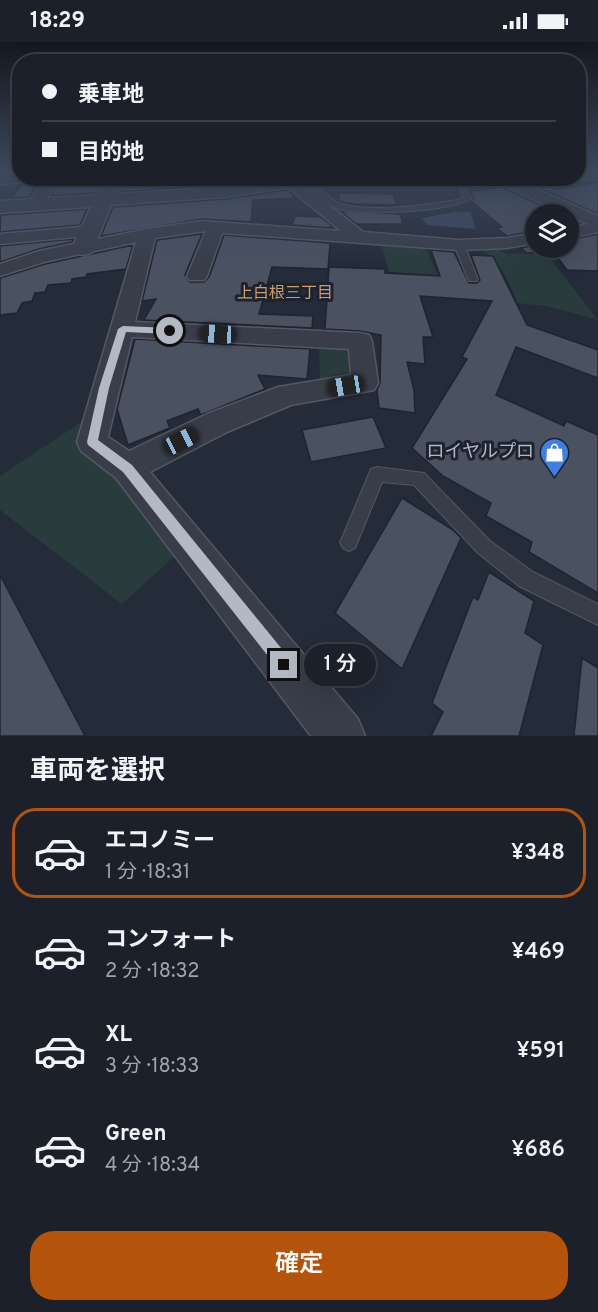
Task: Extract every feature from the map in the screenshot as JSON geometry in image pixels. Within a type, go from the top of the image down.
[{"type":"street","points":[[0,207],[63,202]]},
{"type":"street","points":[[0,270],[87,239],[103,202]]},
{"type":"street","points":[[317,202],[358,237]]},
{"type":"street","points":[[521,204],[538,202]]},
{"type":"street","points":[[556,202],[598,222]]},
{"type":"street","points":[[0,239],[87,239],[202,226],[459,245],[525,240]]},
{"type":"street","points":[[197,276],[216,227]]},
{"type":"street","points":[[579,231],[598,227]]},
{"type":"street","points":[[147,234],[123,329],[104,388],[92,442],[128,468],[341,736]]},
{"type":"street","points":[[123,329],[360,341],[365,383],[288,395],[217,423],[128,468]]},
{"type":"lane","points":[[332,202],[350,208],[390,208],[440,206],[457,202]]},
{"type":"lane","points":[[459,245],[473,279]]},
{"type":"lane","points":[[349,542],[377,474],[417,478],[484,548],[526,579],[598,615]]},
{"type":"shaded area","points":[[381,242],[424,245],[438,275],[389,272]]},
{"type":"shaded area","points":[[499,249],[506,254],[525,254],[525,258],[550,258],[598,320],[546,306],[517,303],[504,274],[482,250]]},
{"type":"shaded area","points":[[319,347],[346,347],[353,352],[352,377],[320,383]]},
{"type":"shaded area","points":[[92,415],[87,443],[177,554],[122,604],[0,510],[0,476]]},
{"type":"water","points":[[454,212],[470,212],[476,229],[427,225],[422,218]]},
{"type":"building","points":[[178,202],[253,202],[251,222],[202,219],[101,236],[113,207]]},
{"type":"building","points":[[346,202],[396,202],[397,205]]},
{"type":"building","points":[[473,202],[538,204],[525,204],[525,233],[507,236],[497,228],[502,227]]},
{"type":"building","points":[[572,202],[598,202],[598,214]]},
{"type":"building","points":[[87,209],[80,225],[0,232],[1,215]]},
{"type":"building","points":[[341,211],[400,214],[403,224],[356,224]]},
{"type":"building","points":[[295,216],[320,217],[331,225],[330,228],[292,225]]},
{"type":"building","points":[[202,234],[185,275],[190,282],[204,282],[209,277],[224,235],[330,243],[328,269],[272,267],[259,314],[313,316],[312,328],[144,320],[156,299],[142,301],[157,240]]},
{"type":"building","points":[[598,234],[598,271],[567,270],[558,258],[579,258],[579,238]]},
{"type":"building","points":[[73,239],[72,242],[39,249],[0,262],[0,246]]},
{"type":"building","points":[[133,245],[126,269],[87,274],[86,277],[72,279],[71,283],[48,285],[45,292],[35,293],[32,301],[22,303],[17,313],[0,315],[0,278],[45,264]]},
{"type":"building","points":[[431,250],[454,252],[469,283],[477,283],[480,280],[471,255],[493,256],[527,325],[598,350],[598,378],[516,347],[496,395],[564,426],[566,421],[598,435],[598,593],[529,552],[532,542],[486,516],[491,503],[443,476],[412,448],[467,359],[462,357],[492,301],[420,296],[433,337],[423,337],[425,364],[407,362],[414,390],[415,413],[379,408],[377,390],[380,383],[381,335],[325,329],[329,267],[385,269],[385,273],[440,276]]},
{"type":"building","points":[[135,339],[310,349],[307,379],[258,375],[265,389],[201,415],[198,409],[167,421],[170,428],[128,445],[117,409]]},
{"type":"building","points":[[373,417],[386,448],[311,462],[302,430]]},
{"type":"building","points":[[402,498],[453,530],[461,538],[402,669],[335,613]]},
{"type":"building","points":[[489,572],[534,601],[525,633],[543,645],[519,736],[431,736],[443,712],[432,703],[473,597],[478,600]]},
{"type":"building","points":[[0,575],[85,736],[0,736]]},
{"type":"building","points":[[582,658],[598,668],[598,736],[574,736]]},
{"type":"place","name":"ロイヤルプロ","points":[[555,478]]},
{"type":"district","name":"上白根三丁目","points":[[285,294]]},
{"type":"route","points":[[170,331],[123,329],[104,388],[92,442],[128,468],[284,665]]}]
